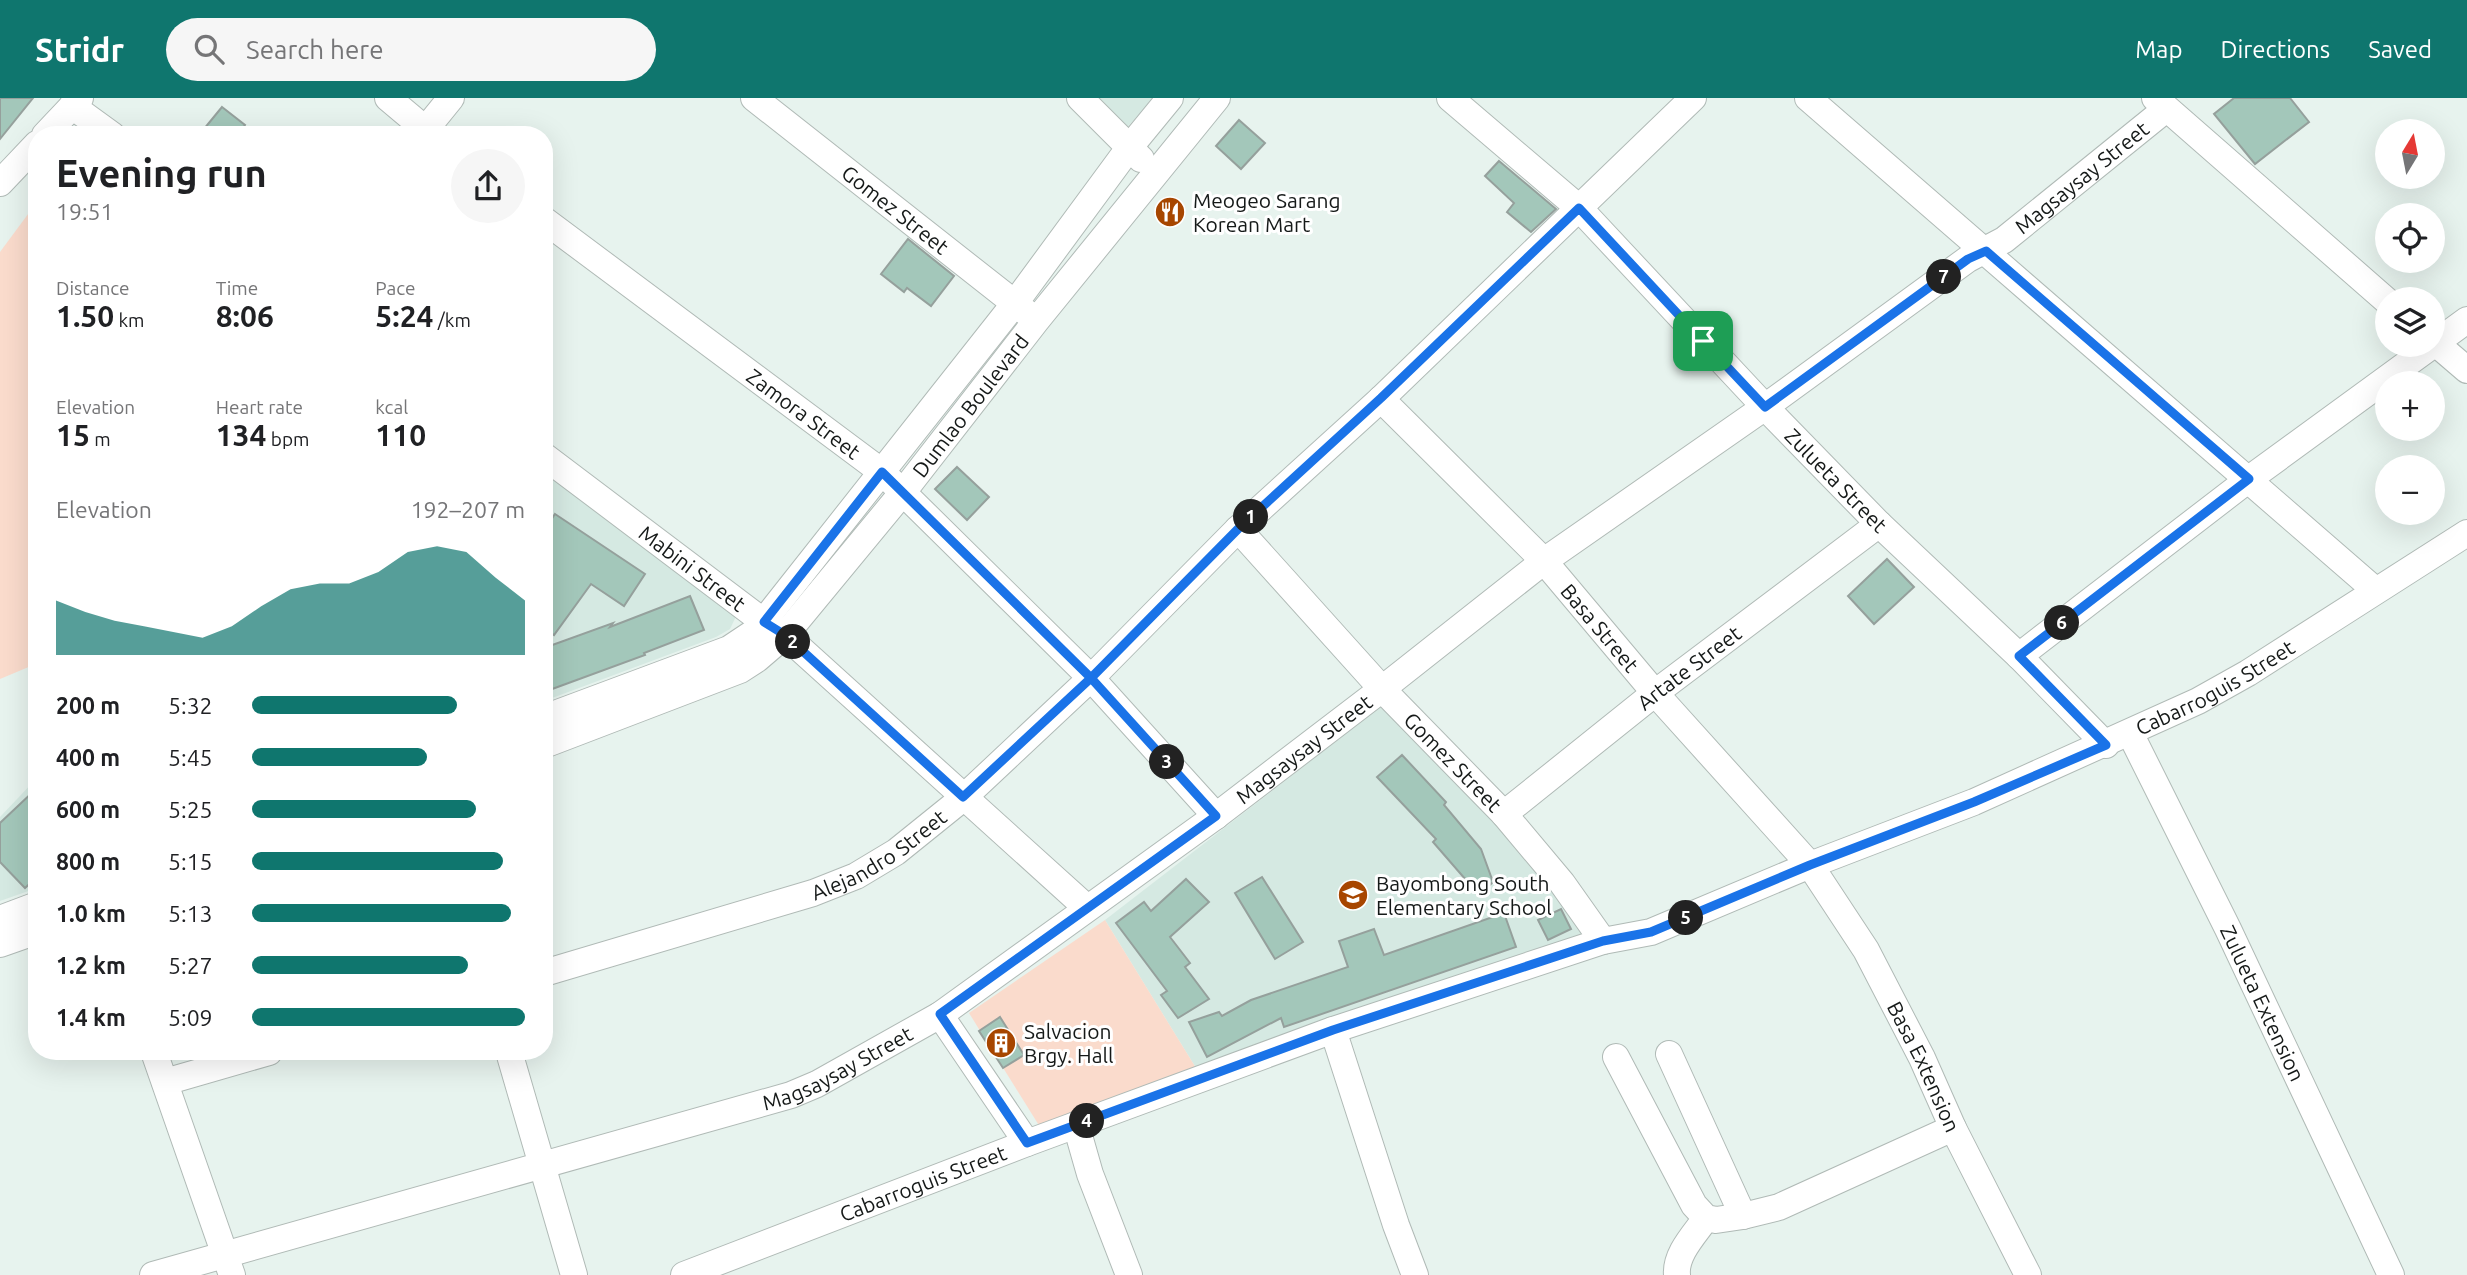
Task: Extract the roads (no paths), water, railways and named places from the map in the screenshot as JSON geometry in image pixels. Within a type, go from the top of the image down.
[{"type":"street","points":[[388,98],[418,126]]},
{"type":"street","points":[[431,126],[451,98]]},
{"type":"street","name":"Gomez Street","points":[[754,98],[1036,321]]},
{"type":"street","points":[[1080,98],[1155,173]]},
{"type":"street","name":"Dumlao Boulevard","points":[[553,742],[740,670],[757,659],[882,472],[1015,303],[1129,148],[1170,98]]},
{"type":"street","name":"Dumlao Boulevard","points":[[553,715],[729,649],[750,636],[775,629],[903,492],[1036,321],[1217,98]]},
{"type":"street","name":"Zulueta Street","points":[[1450,98],[1579,208],[1765,407],[1879,524],[2019,656],[2106,745]]},
{"type":"street","name":"Alejandro Street","points":[[553,970],[787,901],[856,876],[896,852],[963,797],[1091,678],[1238,529],[1381,398],[1693,98]]},
{"type":"street","points":[[1808,98],[2375,590]]},
{"type":"street","points":[[53,126],[76,102],[102,126]]},
{"type":"street","points":[[2161,104],[2375,291]]},
{"type":"street","name":"Magsaysay Street","points":[[153,1275],[229,1265],[542,1167],[791,1095],[828,1078],[940,1014],[1216,816],[1382,690],[1545,561],[1765,407],[1968,259],[2004,240],[2161,104]]},
{"type":"street","points":[[0,183],[28,153]]},
{"type":"street","name":"Zamora Street","points":[[553,227],[882,472],[1091,678],[1216,816]]},
{"type":"street","points":[[2445,335],[2467,320]]},
{"type":"street","points":[[2445,351],[2467,370]]},
{"type":"street","points":[[2019,656],[2249,479],[2414,357]]},
{"type":"street","name":"Basa Street","points":[[1381,398],[1545,561],[1656,692],[1810,865]]},
{"type":"street","name":"Mabini Street","points":[[553,463],[775,629],[1087,908]]},
{"type":"street","name":"Artate Street","points":[[1504,814],[1656,692],[1879,524]]},
{"type":"street","name":"Gomez Street","points":[[1238,529],[1382,690],[1504,814],[1562,883],[1603,941]]},
{"type":"street","name":"Cabarroguis Street","points":[[684,1275],[1027,1143],[1333,1030],[1603,941],[1651,932],[1810,865],[1937,817],[2106,745],[2198,701],[2248,673],[2467,533]]},
{"type":"street","name":"Zulueta Extension","points":[[2130,733],[2228,929],[2391,1275]]},
{"type":"street","name":"Basa Extension","points":[[1810,865],[1866,950],[2028,1275]]},
{"type":"street","points":[[0,919],[28,908]]},
{"type":"street","points":[[0,944],[28,935]]},
{"type":"street","points":[[940,1014],[1027,1143]]},
{"type":"street","points":[[1333,1030],[1396,1225],[1415,1275]]},
{"type":"street","points":[[1669,1054],[1744,1216]]},
{"type":"street","points":[[1616,1057],[1694,1205],[1706,1218],[1716,1220],[1744,1216],[1779,1207],[1953,1128]]},
{"type":"street","points":[[157,1060],[229,1265]]},
{"type":"street","points":[[164,1082],[241,1060]]},
{"type":"street","points":[[511,1060],[574,1275]]},
{"type":"street","points":[[1076,1125],[1090,1174],[1129,1275]]},
{"type":"street","points":[[1677,1275],[1676,1269],[1684,1248],[1706,1218]]},
{"type":"place","name":"Meogeo Sarang Korean Mart","points":[[1170,212]]},
{"type":"place","name":"Bayombong South Elementary School","points":[[1353,895]]},
{"type":"place","name":"Salvacion Brgy. Hall","points":[[1001,1043]]}]
